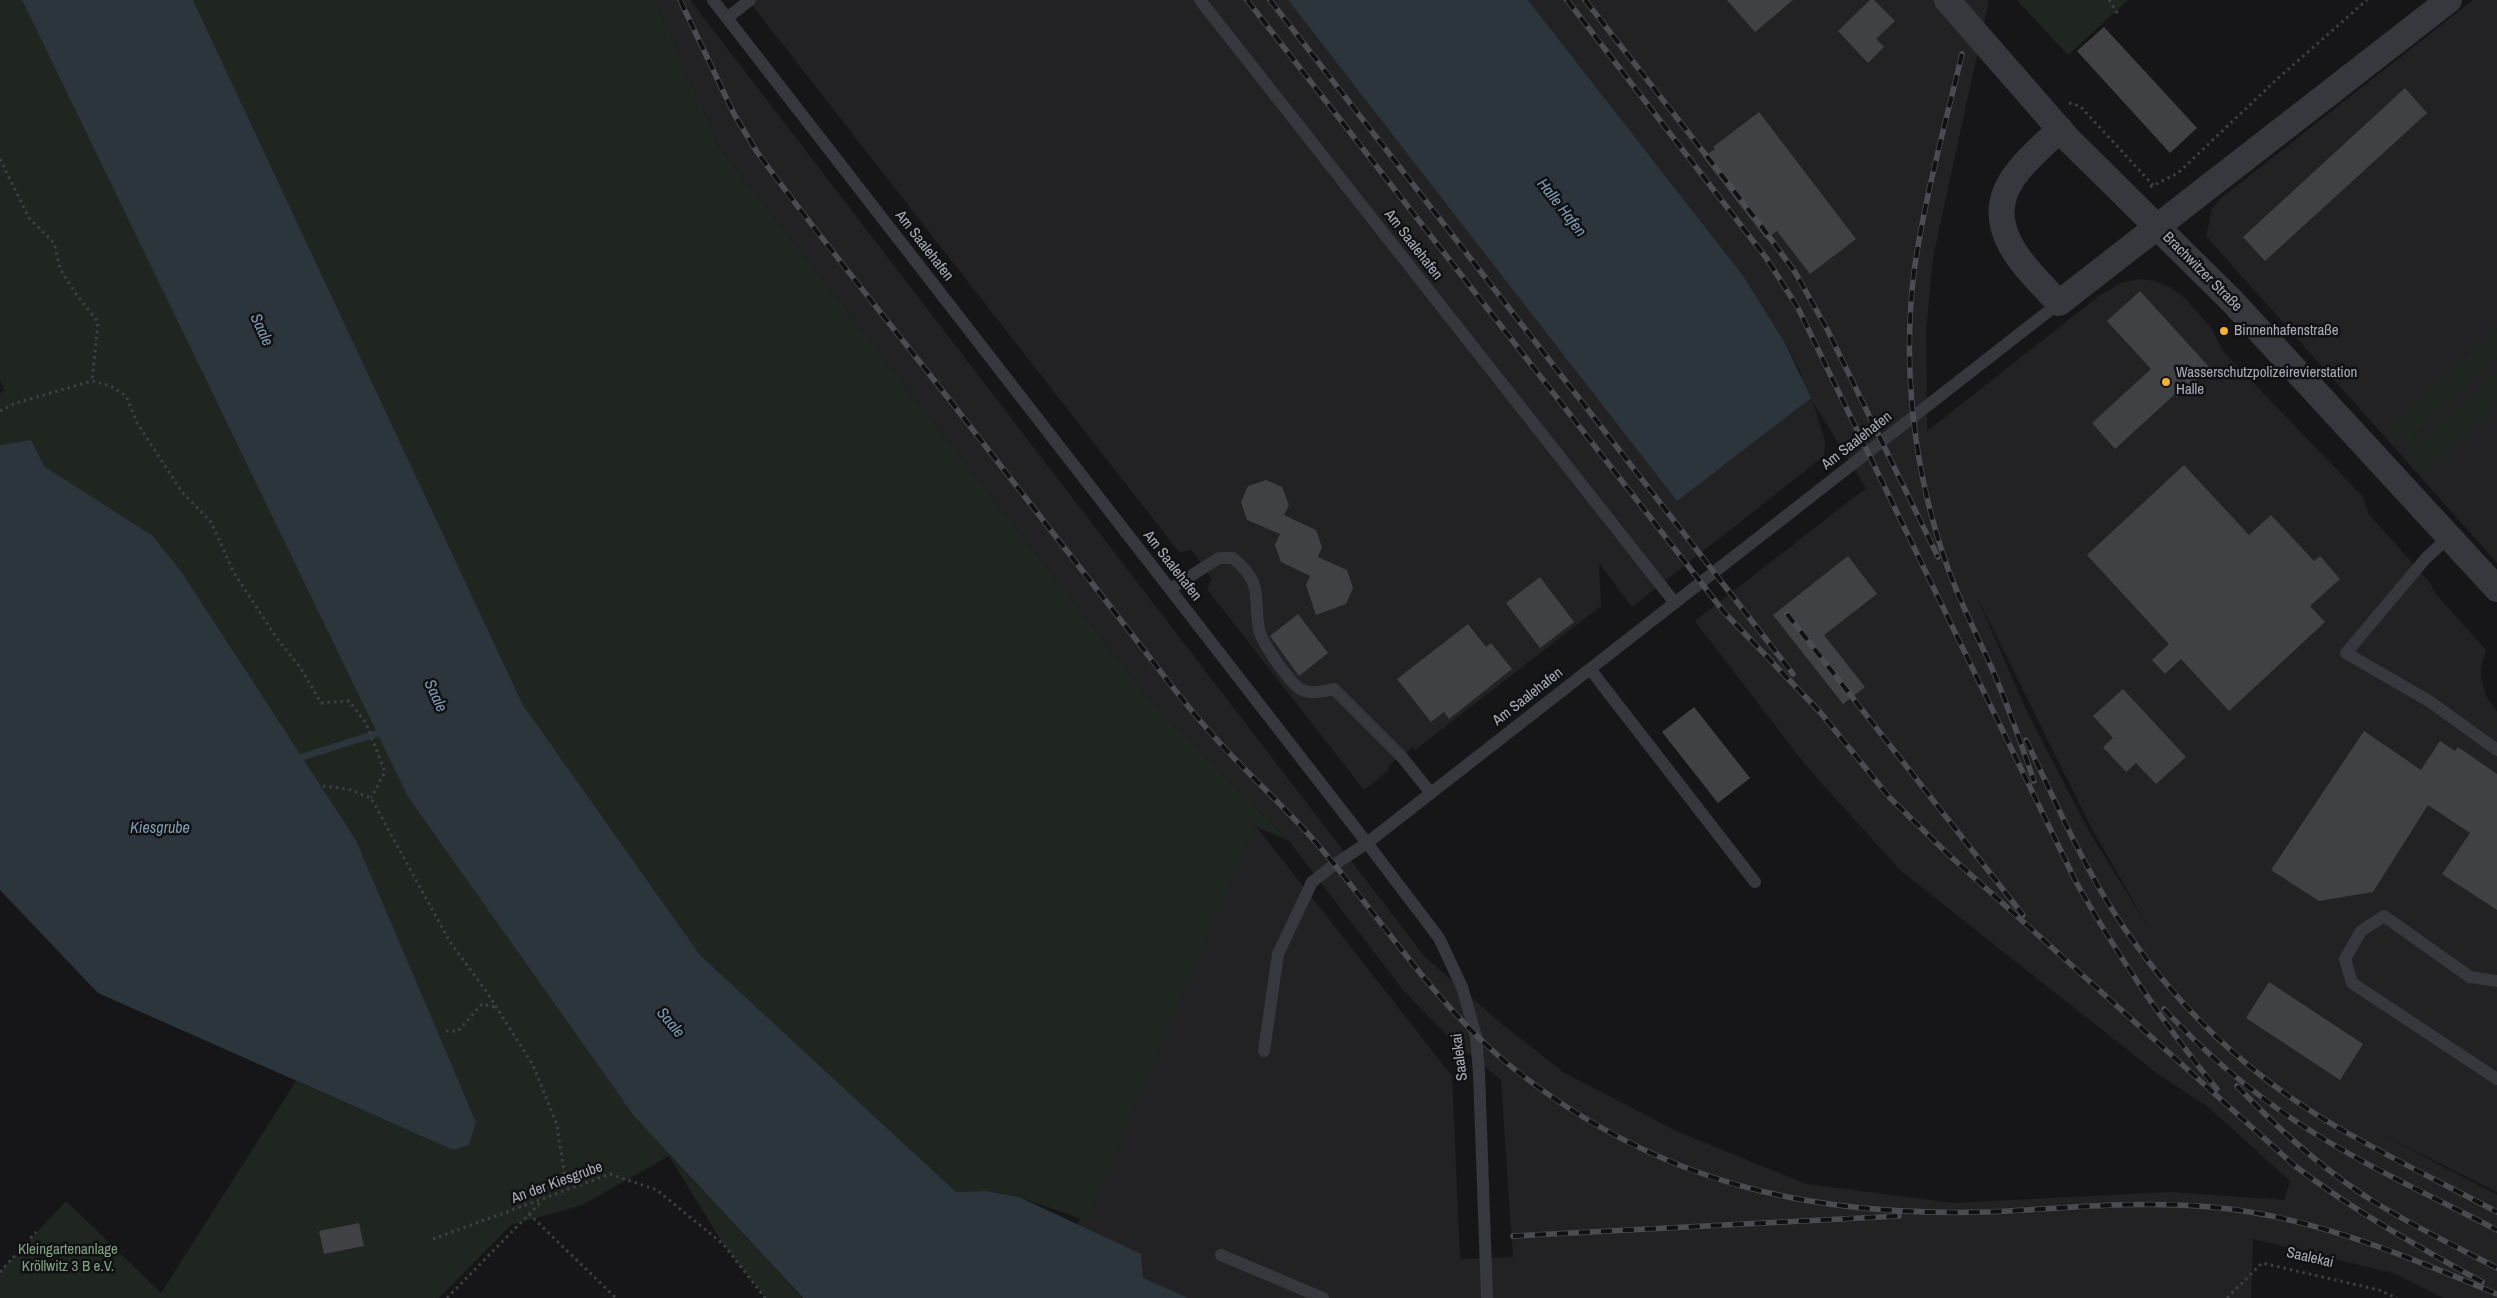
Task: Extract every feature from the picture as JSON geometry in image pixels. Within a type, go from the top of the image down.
[{"type":"street","name":"Brachwitzer Straße","points":[[1947,0],[2060,129],[2130,203],[2232,301],[2497,589]]},
{"type":"street","points":[[2060,129],[2019,170],[2009,185],[2004,202],[2003,222],[2006,238],[2014,252],[2024,266],[2059,304],[2449,0]]},
{"type":"lane","name":"Am Saalehafen","points":[[713,0],[1367,843],[2059,304]]},
{"type":"lane","points":[[727,18],[750,0]]},
{"type":"lane","name":"Am Saalehafen","points":[[1200,0],[1675,604]]},
{"type":"lane","points":[[2450,536],[2426,558],[2346,653],[2430,701],[2497,750]]},
{"type":"lane","points":[[1170,589],[1219,558],[1233,558],[1248,571],[1258,599],[1259,631],[1278,664],[1300,688],[1315,693],[1334,689],[1402,756],[1431,793]]},
{"type":"lane","points":[[1590,669],[1755,882]]},
{"type":"lane","points":[[1264,1051],[1278,954],[1312,882],[1367,843]]},
{"type":"lane","name":"Saalekai","points":[[1367,843],[1439,938],[1462,987],[1476,1036],[1487,1298]]},
{"type":"lane","points":[[2497,981],[2470,977],[2384,916],[2361,931],[2345,959],[2352,983],[2497,1079]]},
{"type":"lane","points":[[1221,1256],[1323,1298]]},
{"type":"path","points":[[2109,0],[2119,16]]},
{"type":"path","points":[[2130,203],[2153,185],[2178,173],[2276,80],[2367,0]]},
{"type":"path","points":[[2069,102],[2080,106],[2153,185]]},
{"type":"path","points":[[0,158],[29,218],[54,243],[60,269],[98,322],[92,381]]},
{"type":"path","points":[[0,411],[16,403],[36,399],[92,381],[112,386],[126,396],[137,423],[182,492],[211,522],[234,573],[278,640],[300,667],[321,704],[349,701],[370,731],[385,772],[371,798]]},
{"type":"path","points":[[323,786],[348,789],[371,798],[450,942],[495,1006],[532,1065],[557,1125],[566,1191]]},
{"type":"path","points":[[446,1031],[458,1030],[482,1004],[495,1006]]},
{"type":"path","name":"An der Kiesgrube","points":[[433,1240],[610,1174],[657,1190],[724,1245],[765,1298]]},
{"type":"path","points":[[447,1298],[543,1200]]},
{"type":"path","points":[[529,1214],[616,1298]]},
{"type":"path","points":[[0,1272],[36,1232]]},
{"type":"path","name":"Saalekai","points":[[2227,1298],[2262,1263],[2379,1290],[2398,1298]]},
{"type":"shaded area","points":[[655,0],[690,0],[1425,957],[1497,1020],[1563,1072],[1676,1131],[1806,1184],[1954,1203],[2171,1192],[2284,1200],[2290,1181],[2207,1106],[2158,1074],[1901,871],[1807,767],[1695,621],[1866,488],[1813,402],[1825,441],[1824,456],[1632,607],[1599,563],[1601,606],[1415,750],[1413,747],[1389,765],[1388,771],[1364,790],[1207,589],[1212,579],[1191,550],[1179,552],[748,0],[1288,0],[1677,500],[1802,375],[1785,343],[1744,277],[1528,0],[1989,0],[1933,257],[1926,331],[1927,431],[2099,296],[2121,283],[2140,279],[2155,281],[2171,288],[2185,298],[2212,329],[2222,350],[2363,497],[2368,513],[2430,583],[2434,592],[2486,650],[2481,667],[2481,677],[2486,696],[2497,712],[2497,1192],[2375,1131],[2497,1195],[2497,1298],[2444,1298],[2396,1274],[2253,1239],[2251,1298],[1083,1298],[1051,1284],[1255,825],[1452,1076],[1460,1259],[1513,1257],[1501,1080],[1453,1041],[1403,990],[1289,841],[1154,705],[720,148]],"holes":[[[1976,595],[2091,827],[2151,932],[2089,831],[2028,714]]]},
{"type":"shaded area","points":[[2473,0],[2497,0],[2497,563],[2206,236],[2212,209],[2220,199]]},
{"type":"green space","name":"Kleingartenanlage Kröllwitz 3 B e.V.","points":[[0,0],[22,0],[408,797],[634,1116],[802,1298],[766,1298],[724,1245],[669,1156],[582,1205],[511,1225],[439,1298],[0,1298],[0,1272],[66,1201],[161,1293],[296,1081],[453,1150],[476,1122],[356,840],[183,574],[153,536],[44,466],[31,441],[0,445],[0,393],[5,390],[0,381]]},
{"type":"green space","points":[[193,0],[655,0],[720,148],[1154,705],[1289,841],[1255,826],[1087,1221],[1019,1197],[986,1191],[956,1192],[700,955],[523,705]]},
{"type":"green space","points":[[2017,0],[2128,0],[2068,55]]},
{"type":"green space","points":[[2497,329],[2497,358],[2412,436],[2419,443],[2497,371],[2497,407],[2424,475],[2409,460],[2415,453],[2386,427],[2397,420]]},
{"type":"water","name":"Saale","points":[[22,0],[193,0],[523,705],[700,955],[956,1192],[986,1191],[1019,1197],[1141,1254],[1143,1278],[1188,1298],[803,1298],[634,1116],[408,797]]},
{"type":"water","name":"Halle Hafen","points":[[1288,0],[1528,0],[1744,277],[1785,343],[1811,398],[1677,501]]},
{"type":"water","name":"Kiesgrube","points":[[31,440],[44,466],[153,536],[183,574],[356,840],[476,1122],[469,1145],[453,1150],[98,993],[0,890],[0,445]]},
{"type":"building","points":[[1727,0],[1793,0],[1755,32]]},
{"type":"building","points":[[1870,0],[1874,0],[1895,21],[1876,39],[1884,47],[1868,63],[1838,31]]},
{"type":"building","points":[[2104,27],[2197,128],[2170,153],[2077,51]]},
{"type":"building","points":[[2405,88],[2427,113],[2265,261],[2243,237]]},
{"type":"building","points":[[1759,112],[1856,239],[1810,274],[1777,231],[1766,239],[1703,157],[1715,149],[1713,147]]},
{"type":"building","name":"Wasserschutzpolizeirevierstation Halle","points":[[2140,291],[2210,368],[2177,398],[2174,395],[2115,449],[2092,423],[2151,369],[2107,321]]},
{"type":"building","points":[[2184,465],[2249,535],[2271,515],[2314,561],[2320,556],[2340,579],[2310,606],[2325,622],[2229,711],[2181,659],[2165,674],[2152,660],[2169,644],[2087,555]]},
{"type":"building","points":[[1266,480],[1282,487],[1289,505],[1284,515],[1316,530],[1322,547],[1318,557],[1347,570],[1353,588],[1346,604],[1316,615],[1306,585],[1310,576],[1281,562],[1275,545],[1280,534],[1247,520],[1241,502],[1248,486]]},
{"type":"building","points":[[1848,556],[1877,594],[1824,635],[1865,687],[1843,704],[1773,615]]},
{"type":"building","points":[[1540,577],[1574,622],[1540,648],[1506,603]]},
{"type":"building","points":[[1298,614],[1328,653],[1299,676],[1270,636]]},
{"type":"building","points":[[1468,624],[1486,647],[1491,643],[1512,669],[1449,719],[1444,712],[1431,722],[1397,679]]},
{"type":"building","points":[[2123,689],[2186,757],[2156,784],[2136,763],[2126,772],[2103,747],[2113,738],[2093,716]]},
{"type":"building","points":[[1694,707],[1750,778],[1718,803],[1662,732]]},
{"type":"building","points":[[2364,731],[2421,770],[2440,741],[2455,751],[2458,747],[2497,774],[2497,910],[2442,874],[2470,833],[2428,805],[2373,892],[2319,901],[2271,870]]},
{"type":"building","points":[[2269,982],[2363,1044],[2340,1080],[2246,1018]]},
{"type":"building","points":[[359,1223],[364,1246],[324,1254],[319,1231]]},
{"type":"waterway","points":[[302,757],[385,731]]},
{"type":"railway","points":[[680,0],[734,114],[757,152],[1174,688],[1217,740],[1318,845],[1408,959],[1455,1014],[1508,1064],[1537,1086],[1597,1126],[1662,1158],[1730,1183],[1792,1198],[1875,1209],[1931,1212],[1987,1212],[2146,1204],[2238,1210],[2315,1226],[2388,1250],[2497,1294]]},
{"type":"railway","points":[[1247,0],[1724,612],[1820,712],[1890,798],[1950,856],[2295,1166],[2363,1213],[2482,1282]]},
{"type":"railway","points":[[1270,0],[1793,674]]},
{"type":"railway","points":[[1567,0],[1767,259],[1798,308],[2076,882],[2107,935],[2142,988],[2179,1041],[2217,1089]]},
{"type":"railway","points":[[1585,0],[1795,272],[1827,329],[1938,557]]},
{"type":"railway","points":[[1962,54],[1929,190],[1914,272],[1909,345],[1913,419],[1926,492],[1946,563],[1961,602],[2002,693],[2034,781]]},
{"type":"railway","points":[[1787,614],[2023,915]]},
{"type":"railway","points":[[2026,740],[2079,851],[2115,914],[2157,972],[2205,1026],[2259,1073],[2317,1115],[2384,1153],[2497,1212]]},
{"type":"railway","points":[[2164,1009],[2227,1070],[2297,1122],[2345,1152],[2497,1230]]},
{"type":"railway","points":[[2237,1086],[2320,1164],[2357,1191],[2406,1220],[2497,1268]]},
{"type":"railway","points":[[1513,1236],[1899,1216]]},
{"type":"place","name":"Binnenhafenstraße","points":[[2224,331]]},
{"type":"place","name":"Wasserschutzpolizeirevierstation Halle","points":[[2166,382]]}]
